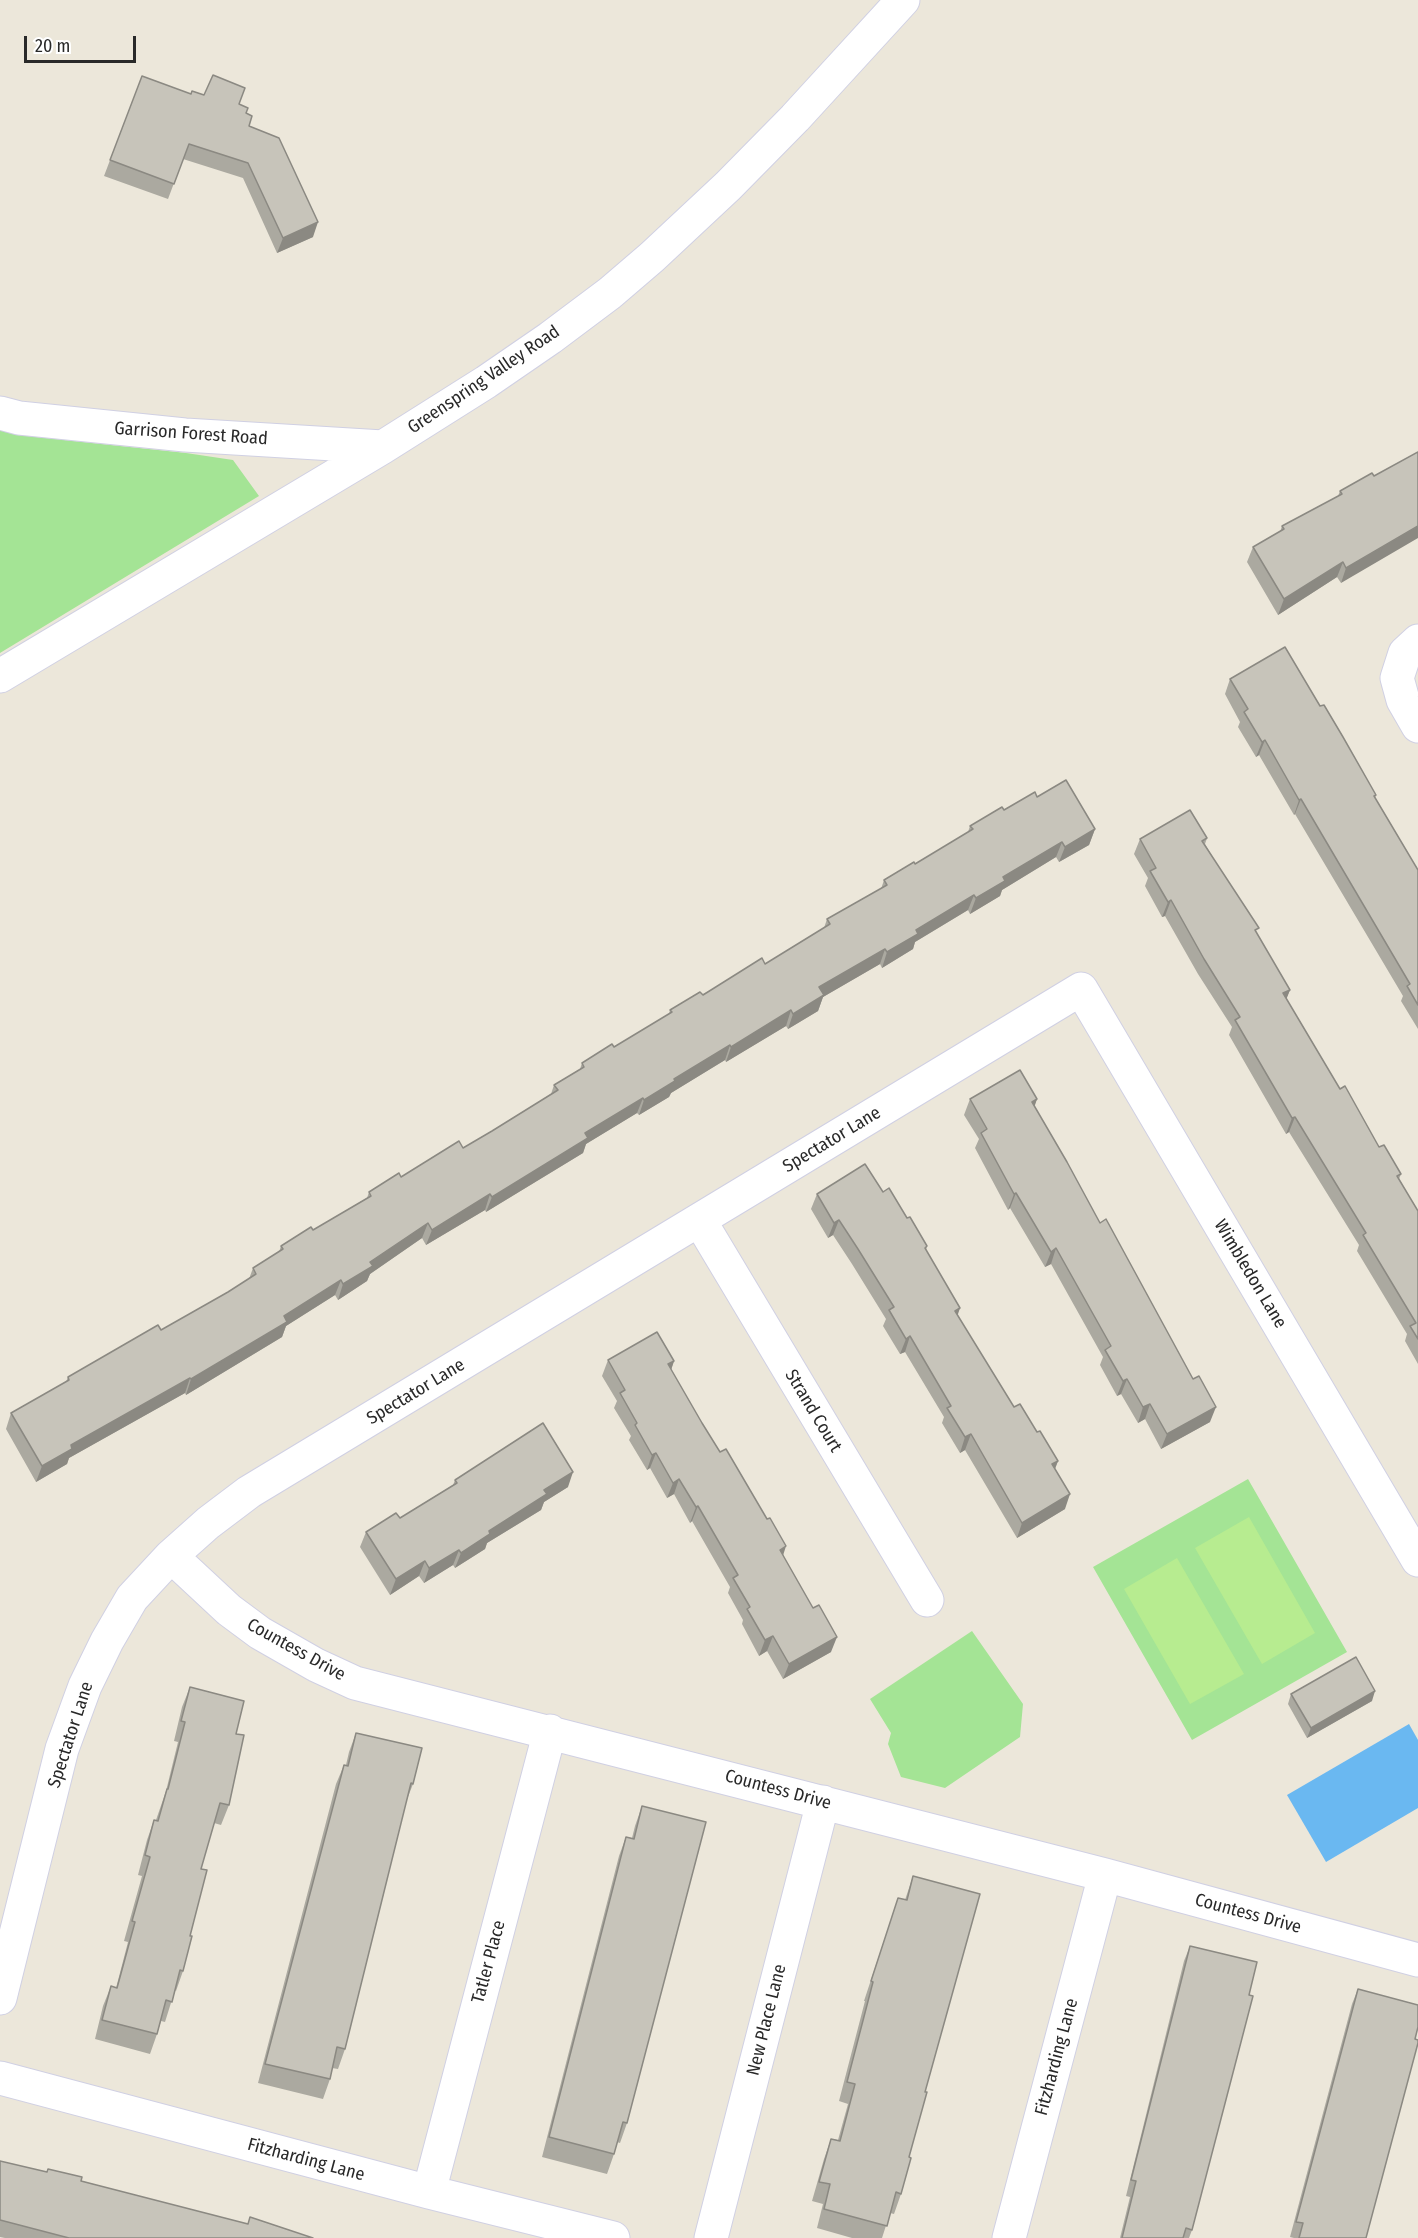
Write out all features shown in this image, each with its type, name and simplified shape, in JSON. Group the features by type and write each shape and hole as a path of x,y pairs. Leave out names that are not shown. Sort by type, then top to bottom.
{"street":[{"name":"Greenspring Valley Road","path":"0,676 383,447 486,382 550,338 644,264 728,186 795,118 903,0"},
{"name":"Garrison Forest Road","path":"0,413 19,418 185,435 383,447"},
{"path":"1418,641 1405,652 1397,678 1403,700 1418,726"},
{"name":"Spectator Lane","path":"0,1998 62,1749 85,1686 132,1598 171,1556 207,1523 249,1492 1081,989"},
{"name":"Wimbledon Lane","path":"1081,989 1418,1560"},
{"name":"Strand Court","path":"700,1221 927,1600"},
{"name":"Countess Drive","path":"171,1556 229,1610 260,1633 316,1665 355,1683 550,1731 1105,1875 1418,1960"},
{"name":"Tatler Place","path":"429,2192 550,1731"},
{"name":"New Place Lane","path":"711,2238 823,1802"},
{"name":"Fitzharding Lane","path":"1009,2238 1105,1875"},
{"name":"Fitzharding Lane","path":"0,2078 429,2192 613,2238"}],"green space":[{"path":"0,430 17,435 233,460 259,496 0,653"},
{"path":"1248,1479 1347,1652 1192,1740 1093,1567"},
{"path":"1249,1517 1315,1633 1262,1664 1195,1548"},
{"path":"1177,1558 1244,1674 1190,1704 1124,1589"},
{"path":"972,1631 1023,1704 1020,1737 945,1788 901,1777 888,1744 891,1733 870,1699"}],"water":[{"path":"1409,1724 1418,1740 1418,1808 1326,1862 1287,1795"}],"building":[{"path":"213,75 245,88 239,104 248,108 246,113 252,116 249,126 279,138 318,222 283,238 248,163 189,144 174,184 110,160 142,76 191,94 192,91 204,95"},
{"path":"1418,452 1418,526 1346,568 1343,562 1284,599 1253,547 1284,529 1282,526 1342,494 1340,491"},
{"path":"1285,647 1320,706 1324,705 1418,870 1418,1005 1407,986 1410,984 1301,799 1299,800 1265,740 1262,742 1244,712 1248,709 1230,679"},
{"path":"1066,780 1095,829 1065,847 1062,842 1003,877 1005,881 976,898 974,895 916,930 918,934 887,952 885,949 819,987 824,995 793,1014 791,1010 731,1047 730,1045 644,1100 643,1098 585,1133 588,1138 492,1197 490,1194 432,1230 428,1223 370,1262 373,1266 343,1284 341,1280 284,1316 287,1322 191,1379 71,1445 72,1449 42,1466 11,1413 158,1325 161,1330 228,1292 256,1274 253,1268 283,1249 281,1246 311,1227 313,1230 371,1196 369,1192 399,1173 401,1177 459,1141 463,1148 492,1131 558,1090 554,1085 584,1067 582,1063 612,1044 614,1047 672,1012 670,1010 700,992 703,995 762,958 765,964 830,924 827,919 887,885 884,880 973,829 970,826 1002,807 1004,810 1035,792 1037,797"},
{"path":"1190,810 1207,838 1202,841 1259,928 1255,930 1290,990 1283,993 1340,1089 1345,1086 1379,1147 1384,1145 1401,1174 1397,1176 1418,1211 1418,1339 1410,1326 1416,1323 1363,1235 1366,1233 1295,1117 1292,1118 1235,1020 1240,1017 1171,900 1168,902 1150,871 1156,868 1140,839"},
{"path":"1020,1070 1037,1099 1032,1102 1100,1223 1106,1219 1193,1379 1199,1376 1216,1407 1167,1434 1150,1404 1143,1407 1127,1379 1123,1381 1105,1350 1111,1346 1056,1248 1051,1252 1016,1193 1014,1194 981,1133 987,1129 970,1099"},
{"path":"865,1164 883,1192 889,1188 907,1218 910,1217 960,1308 955,1311 1014,1407 1020,1404 1058,1461 1052,1464 1070,1494 1022,1523 971,1434 965,1437 947,1408 951,1406 910,1336 906,1339 889,1310 894,1307 858,1249 839,1220 834,1223 817,1194"},
{"path":"657,1332 674,1361 668,1364 702,1423 720,1452 726,1449 767,1519 770,1518 786,1546 780,1550 813,1608 819,1605 837,1637 789,1664 773,1636 765,1640 747,1609 750,1607 733,1578 738,1575 698,1506 696,1507 679,1479 673,1483 656,1453 652,1455 620,1393 625,1390 608,1360"},
{"path":"543,1423 573,1472 544,1490 547,1494 489,1531 490,1534 461,1553 459,1550 429,1568 425,1561 396,1579 366,1532 396,1513 400,1518 457,1483 455,1480"},
{"path":"1356,1657 1375,1691 1311,1728 1291,1694"},
{"path":"190,1687 244,1701 236,1734 244,1735 229,1805 220,1803 201,1869 207,1870 183,1971 180,1970 172,2002 166,2000 157,2034 102,2020 111,1986 117,1988 135,1922 132,1921 150,1857 145,1855 154,1820 158,1821 168,1789 185,1722 181,1721"},
{"path":"356,1733 422,1748 413,1784 411,1783 345,2049 337,2047 330,2079 265,2064 344,1765 348,1766"},
{"path":"642,1806 706,1822 627,2123 623,2122 614,2154 549,2137 626,1837 634,1839"},
{"path":"913,1876 980,1894 925,2092 927,2092 901,2194 896,2192 887,2226 824,2209 830,2184 819,2182 831,2139 840,2141 855,2084 847,2082 873,1982 871,1981 898,1898 907,1900"},
{"path":"1190,1946 1257,1962 1249,1995 1253,1996 1192,2230 1186,2228 1183,2238 1122,2238 1136,2181 1131,2180"},
{"path":"1358,1989 1418,2005 1418,2027 1415,2039 1418,2043 1366,2238 1299,2238 1303,2223 1296,2222"},
{"path":"0,2161 82,2177 81,2181 248,2224 250,2217 313,2238 69,2238 0,2220"}]}
